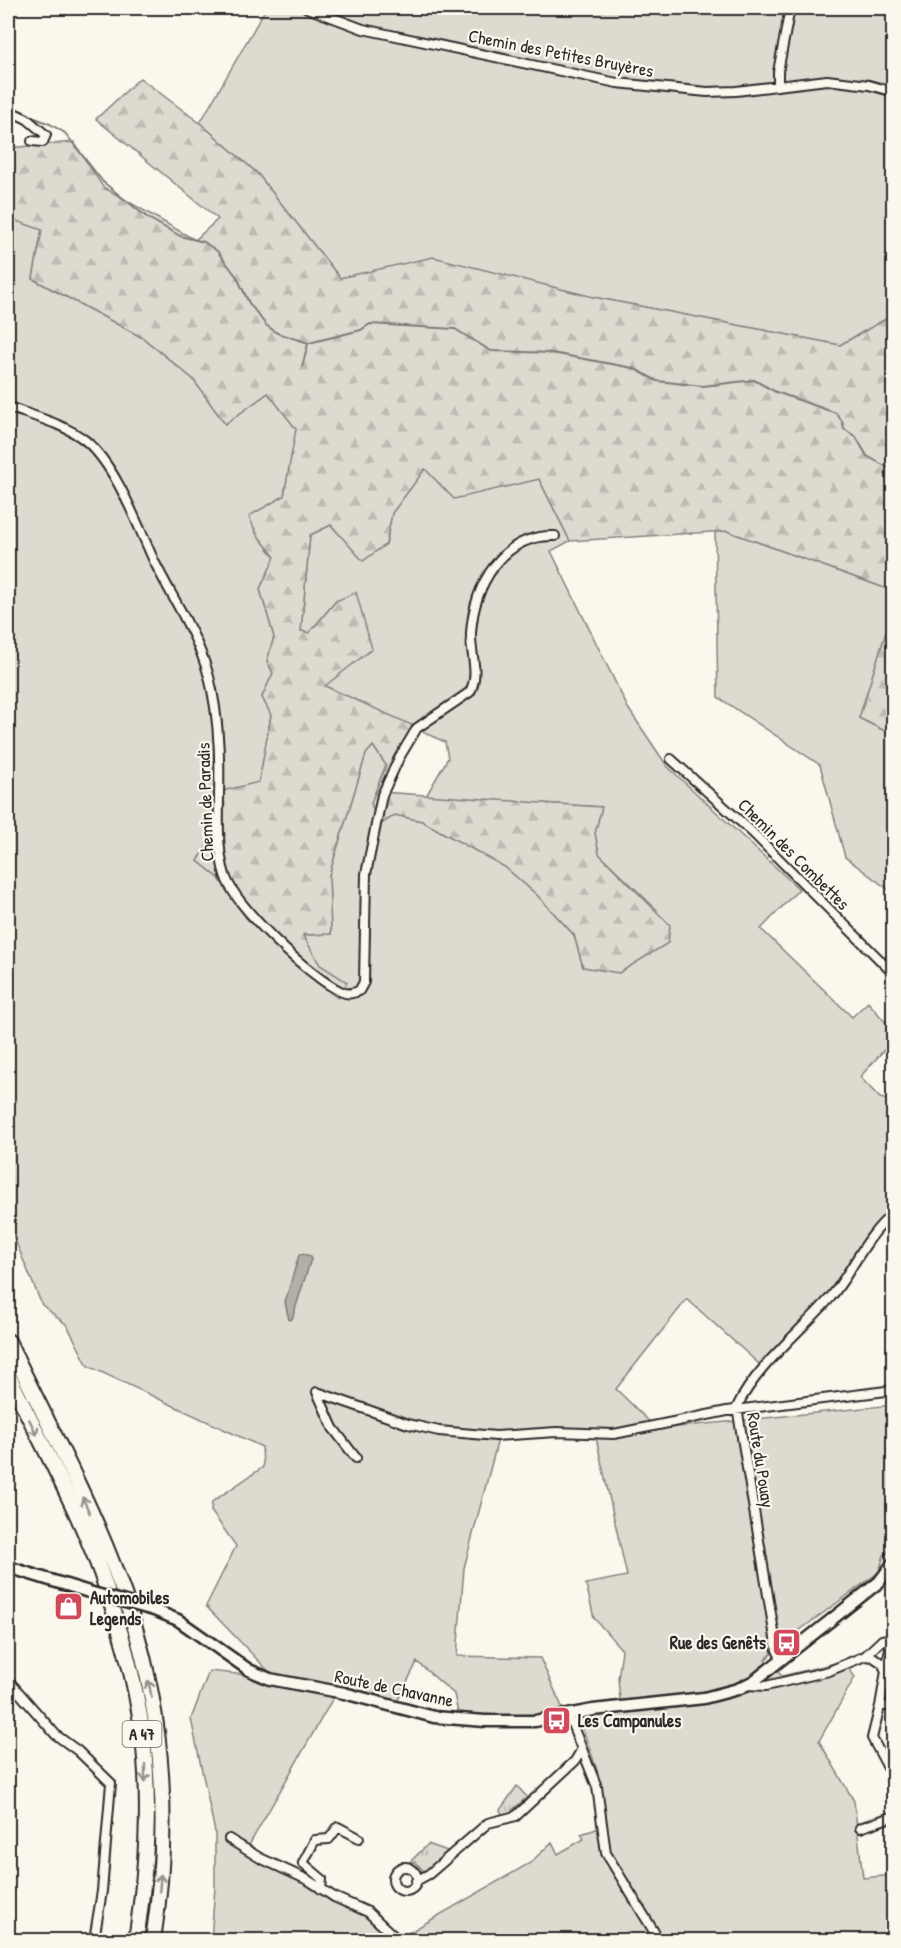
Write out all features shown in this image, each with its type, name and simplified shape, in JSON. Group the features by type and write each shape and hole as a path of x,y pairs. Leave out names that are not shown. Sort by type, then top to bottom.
{"highway":[{"name":"A 47","path":"8,1341 97,1528 123,1591 140,1643 153,1706 163,1789 163,1852 153,1941"},
{"name":"A 47","path":"8,1374 107,1588 134,1680 145,1758 145,1881 136,1941"}],"main road":[{"name":"Route de Chavanne","path":"8,1567 154,1610 178,1620 249,1670 270,1679 344,1693 434,1717 522,1722 568,1714 704,1698 747,1685 879,1582 894,1562"}],"street":[{"name":"Chemin des Petites Bruyères","path":"307,8 363,29 617,83 707,92 827,80 894,92"},
{"path":"778,86 778,72 790,8"},
{"path":"8,110 27,119 46,135 43,142 32,141"},
{"name":"Chemin de Paradis","path":"8,407 65,428 88,442 126,497 191,632 212,689 218,736 218,824 228,884 248,913 318,976 342,992 351,994 359,991 363,982 366,874 373,828 382,795 399,758 417,728 470,692 475,682 471,632 488,573 502,555 522,543 543,536 555,536"},
{"name":"Chemin des Combettes","path":"671,759 752,832 894,974"},
{"name":"Route du Pouay","path":"781,1658 777,1653 736,1411 738,1404 759,1376 830,1298 870,1238 894,1213"},
{"path":"356,1458 333,1428 317,1392 408,1424 439,1431 486,1436 556,1432 614,1434 824,1397 894,1390"},
{"path":"747,1685 766,1686 829,1671 865,1656 882,1640 888,1639 890,1648 872,1738 894,1779"},
{"path":"865,1656 882,1663 886,1671"},
{"path":"8,1680 56,1735 78,1751 111,1783 102,1891 93,1941"},
{"path":"880,1706 894,1706"},
{"path":"568,1714 597,1787 606,1853 659,1941"},
{"path":"416,1881 429,1874 488,1823 516,1816 575,1761 582,1749"},
{"path":"860,1828 894,1816"},
{"path":"321,1889 322,1879 303,1863 315,1840 329,1839 338,1827 359,1838"},
{"path":"228,1839 375,1917 398,1941"}],"green space":[{"path":"266,8 893,8 893,315 840,345 593,297 434,258 340,278 257,173 200,123"},
{"path":"140,78 200,123 257,173 340,278 433,257 593,297 840,345 893,315 893,591 727,531 570,541 539,479 454,499 425,469 392,513 386,544 363,561 331,525 310,535 301,631 309,633 336,601 356,592 372,649 325,686 414,726 381,792 602,807 595,833 599,854 670,925 668,943 619,973 583,967 574,935 537,895 505,867 422,821 395,815 379,825 371,803 386,765 373,746 366,754 329,875 331,934 303,935 320,965 347,982 338,998 316,982 246,917 219,878 198,861 214,834 214,793 259,782 271,715 262,697 273,673 267,661 274,637 260,589 275,557 256,533 249,516 284,496 296,429 268,393 225,424 193,379 143,338 33,279 42,230 8,218 8,148 74,142 103,187 195,240 218,219 96,119"},
{"path":"8,218 42,229 33,279 143,338 193,379 225,424 268,393 297,429 284,496 256,533 275,557 260,589 274,637 267,661 273,673 262,697 271,715 259,783 214,793 214,834 198,861 219,878 246,918 316,982 338,998 303,935 331,934 329,875 366,754 373,746 386,765 371,803 379,825 395,815 422,821 505,867 537,895 574,935 583,967 657,910 599,854 595,833 601,807 426,796 448,758 445,742 324,686 336,601 309,633 301,631 310,535 331,525 363,560 386,544 392,513 425,468 454,498 539,479 570,541 551,551 628,708 667,766 799,889 761,929 852,1017 868,1002 893,1031 893,1040 860,1077 880,1098 893,1101 893,1209 874,1227 829,1294 759,1364 687,1299 616,1389 657,1429 893,1405 893,1550 884,1555 879,1572 785,1641 765,1660 782,1676 843,1661 855,1677 819,1741 854,1801 863,1878 893,1875 893,1940 396,1940 530,1863 552,1842 558,1854 584,1839 581,1834 606,1826 598,1773 575,1707 620,1700 618,1679 622,1650 594,1618 586,1584 627,1576 594,1429 500,1432 464,1568 457,1656 540,1658 563,1709 520,1719 458,1714 454,1694 417,1662 396,1704 340,1686 248,1847 369,1916 392,1940 211,1940 215,1887 215,1832 191,1719 209,1671 275,1678 206,1606 236,1546 211,1511 212,1502 263,1467 262,1447 88,1366 67,1325 42,1305 10,1228 12,1214 8,1213"},
{"path":"727,531 893,591 893,610 859,718 893,735 893,893 845,857 820,765 718,697 715,532"},
{"path":"893,610 893,735 859,718"},
{"path":"517,1786 527,1797 509,1813 502,1814 500,1810"},
{"path":"428,1844 450,1852 421,1874 422,1869 415,1862 409,1863"}],"shaded area":[{"path":"299,1255 311,1256 311,1259 292,1319 289,1320 285,1302"}],"waterway":[{"path":"30,116 65,133 103,182 148,218 180,236 204,242 217,251 237,277 249,303 266,325 277,333 309,343 361,330 370,324 455,329 491,351 552,353 633,368 657,381 703,386 754,380 776,392 836,413 844,429 856,437 867,456 894,471"},
{"path":"302,367 308,344"}],"place":[{"name":"Automobiles Legends","path":"69,1607"},
{"name":"Rue des Genêts","path":"787,1642"},
{"name":"Les Campanules","path":"557,1720"}]}
